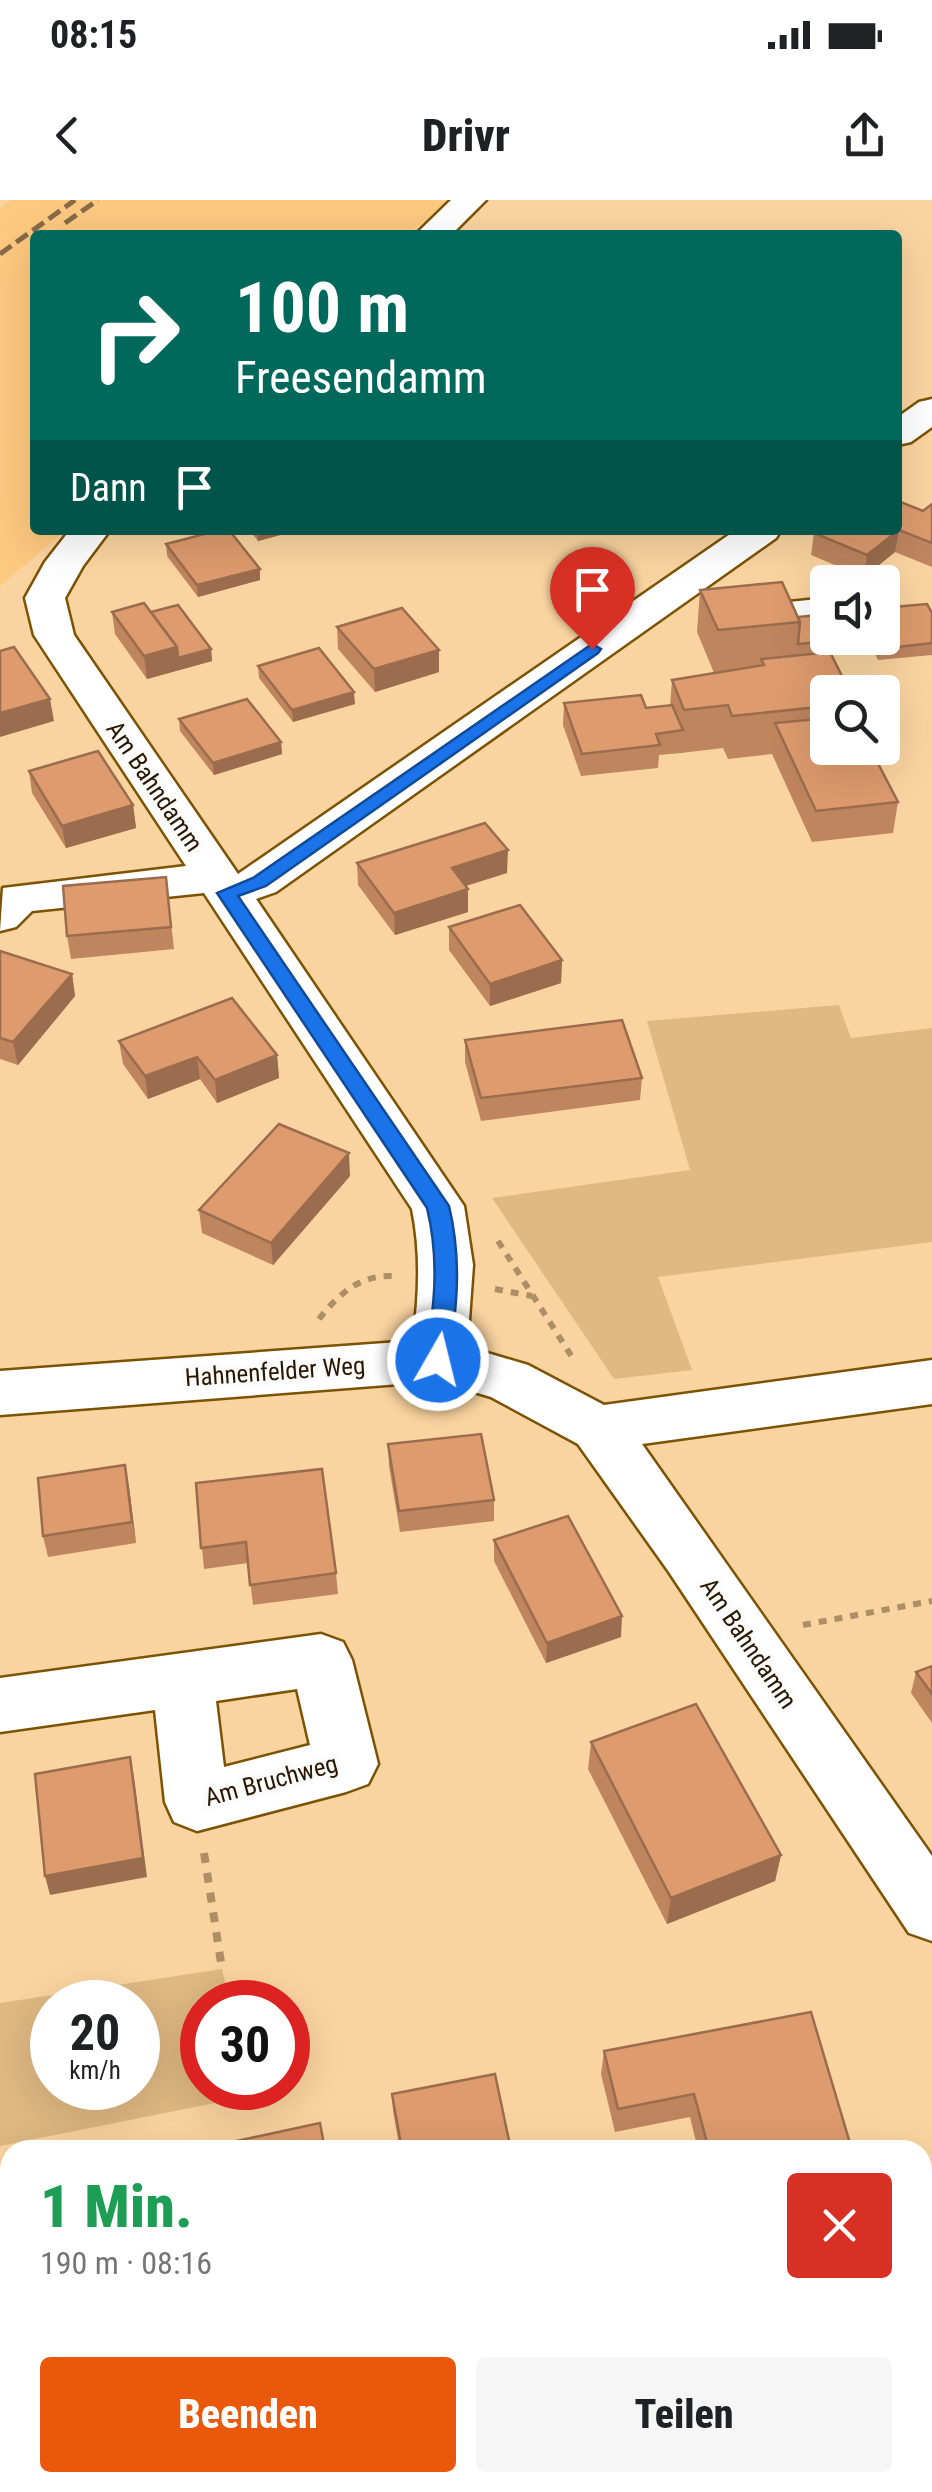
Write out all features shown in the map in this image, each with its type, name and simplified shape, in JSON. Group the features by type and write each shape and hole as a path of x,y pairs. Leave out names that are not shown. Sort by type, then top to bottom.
{"street":[{"path":"437,230 470,200"},
{"path":"902,431 932,410"},
{"name":"Am Bahndamm","path":"86,535 44,598 54,634 438,1206 447,1243 449,1282 438,1360"},
{"path":"0,916 18,898 260,882 755,535"},
{"path":"623,628 645,630 810,612"},
{"name":"Hahnenfelder Weg","path":"0,1393 438,1360 508,1380 544,1397"},
{"path":"598,1428 932,1382"},
{"name":"Am Bahndamm","path":"544,1397 598,1428 932,1911"},
{"name":"Am Bruchweg","path":"0,1705 182,1678 321,1660 346,1764 196,1802 182,1678"}],"path":[{"path":"743,1636 932,1601"},
{"path":"196,1802 222,1969"}],"shaded area":[{"path":"11,200 448,200 414,230 30,230 30,535 60,535 0,586 0,208"},
{"path":"839,1005 851,1038 932,1028 932,1242 658,1277 692,1370 614,1379 492,1198 690,1170 647,1021"},
{"path":"222,1969 225,1980 180,1980 180,2110 30,2140 0,2140 0,2003 30,1998 30,2110 160,2110 160,1980 150,1980"}],"building":[{"path":"902,503 923,511 932,504 932,543 902,531"},
{"path":"201,535 233,535 260,569 197,585 166,544"},
{"path":"819,535 893,535 867,555"},
{"path":"782,582 800,622 718,630 700,590"},
{"path":"144,603 177,647 144,656 112,612"},
{"path":"927,604 932,613 932,643 900,647 900,606"},
{"path":"178,605 211,649 178,658 177,647 151,612"},
{"path":"402,608 439,650 374,669 337,627"},
{"path":"810,616 810,643 798,644 798,617"},
{"path":"14,647 50,699 0,713 0,651"},
{"path":"319,648 354,692 292,710 258,666"},
{"path":"832,655 842,675 810,675 810,708 732,716 728,705 684,710 672,680 764,665 761,659"},
{"path":"641,695 646,708 672,705 683,730 656,734 660,745 582,754 564,703"},
{"path":"247,699 281,742 213,763 179,719"},
{"path":"810,720 810,765 879,765 898,802 816,811 775,723"},
{"path":"98,751 133,805 62,826 29,771"},
{"path":"485,823 508,850 452,868 468,889 394,913 357,863"},
{"path":"166,877 171,927 67,936 63,886"},
{"path":"520,905 562,960 490,984 449,927"},
{"path":"0,951 72,974 13,1042 0,1038"},
{"path":"232,998 277,1055 215,1080 197,1057 145,1076 119,1041"},
{"path":"622,1020 642,1078 481,1098 465,1040"},
{"path":"279,1124 349,1153 271,1243 199,1210"},
{"path":"481,1434 494,1500 399,1511 388,1444"},
{"path":"125,1465 132,1522 43,1536 38,1478"},
{"path":"322,1469 336,1573 250,1585 246,1542 201,1548 196,1483"},
{"path":"568,1516 622,1616 547,1643 494,1540"},
{"path":"932,1666 932,1694 916,1672"},
{"path":"696,1704 781,1855 671,1898 591,1742"},
{"path":"130,1757 143,1858 45,1876 35,1774"},
{"path":"811,2012 849,2140 706,2140 694,2094 618,2109 604,2051"},
{"path":"495,2074 509,2140 400,2140 392,2094"},
{"path":"320,2123 323,2140 241,2140"}],"railway":[{"path":"33,230 75,200"},
{"path":"65,223 98,200"},
{"path":"0,254 30,232"}],"route":[{"path":"438,1360 449,1282 447,1243 438,1206 226,893 260,882 592,649"}]}
